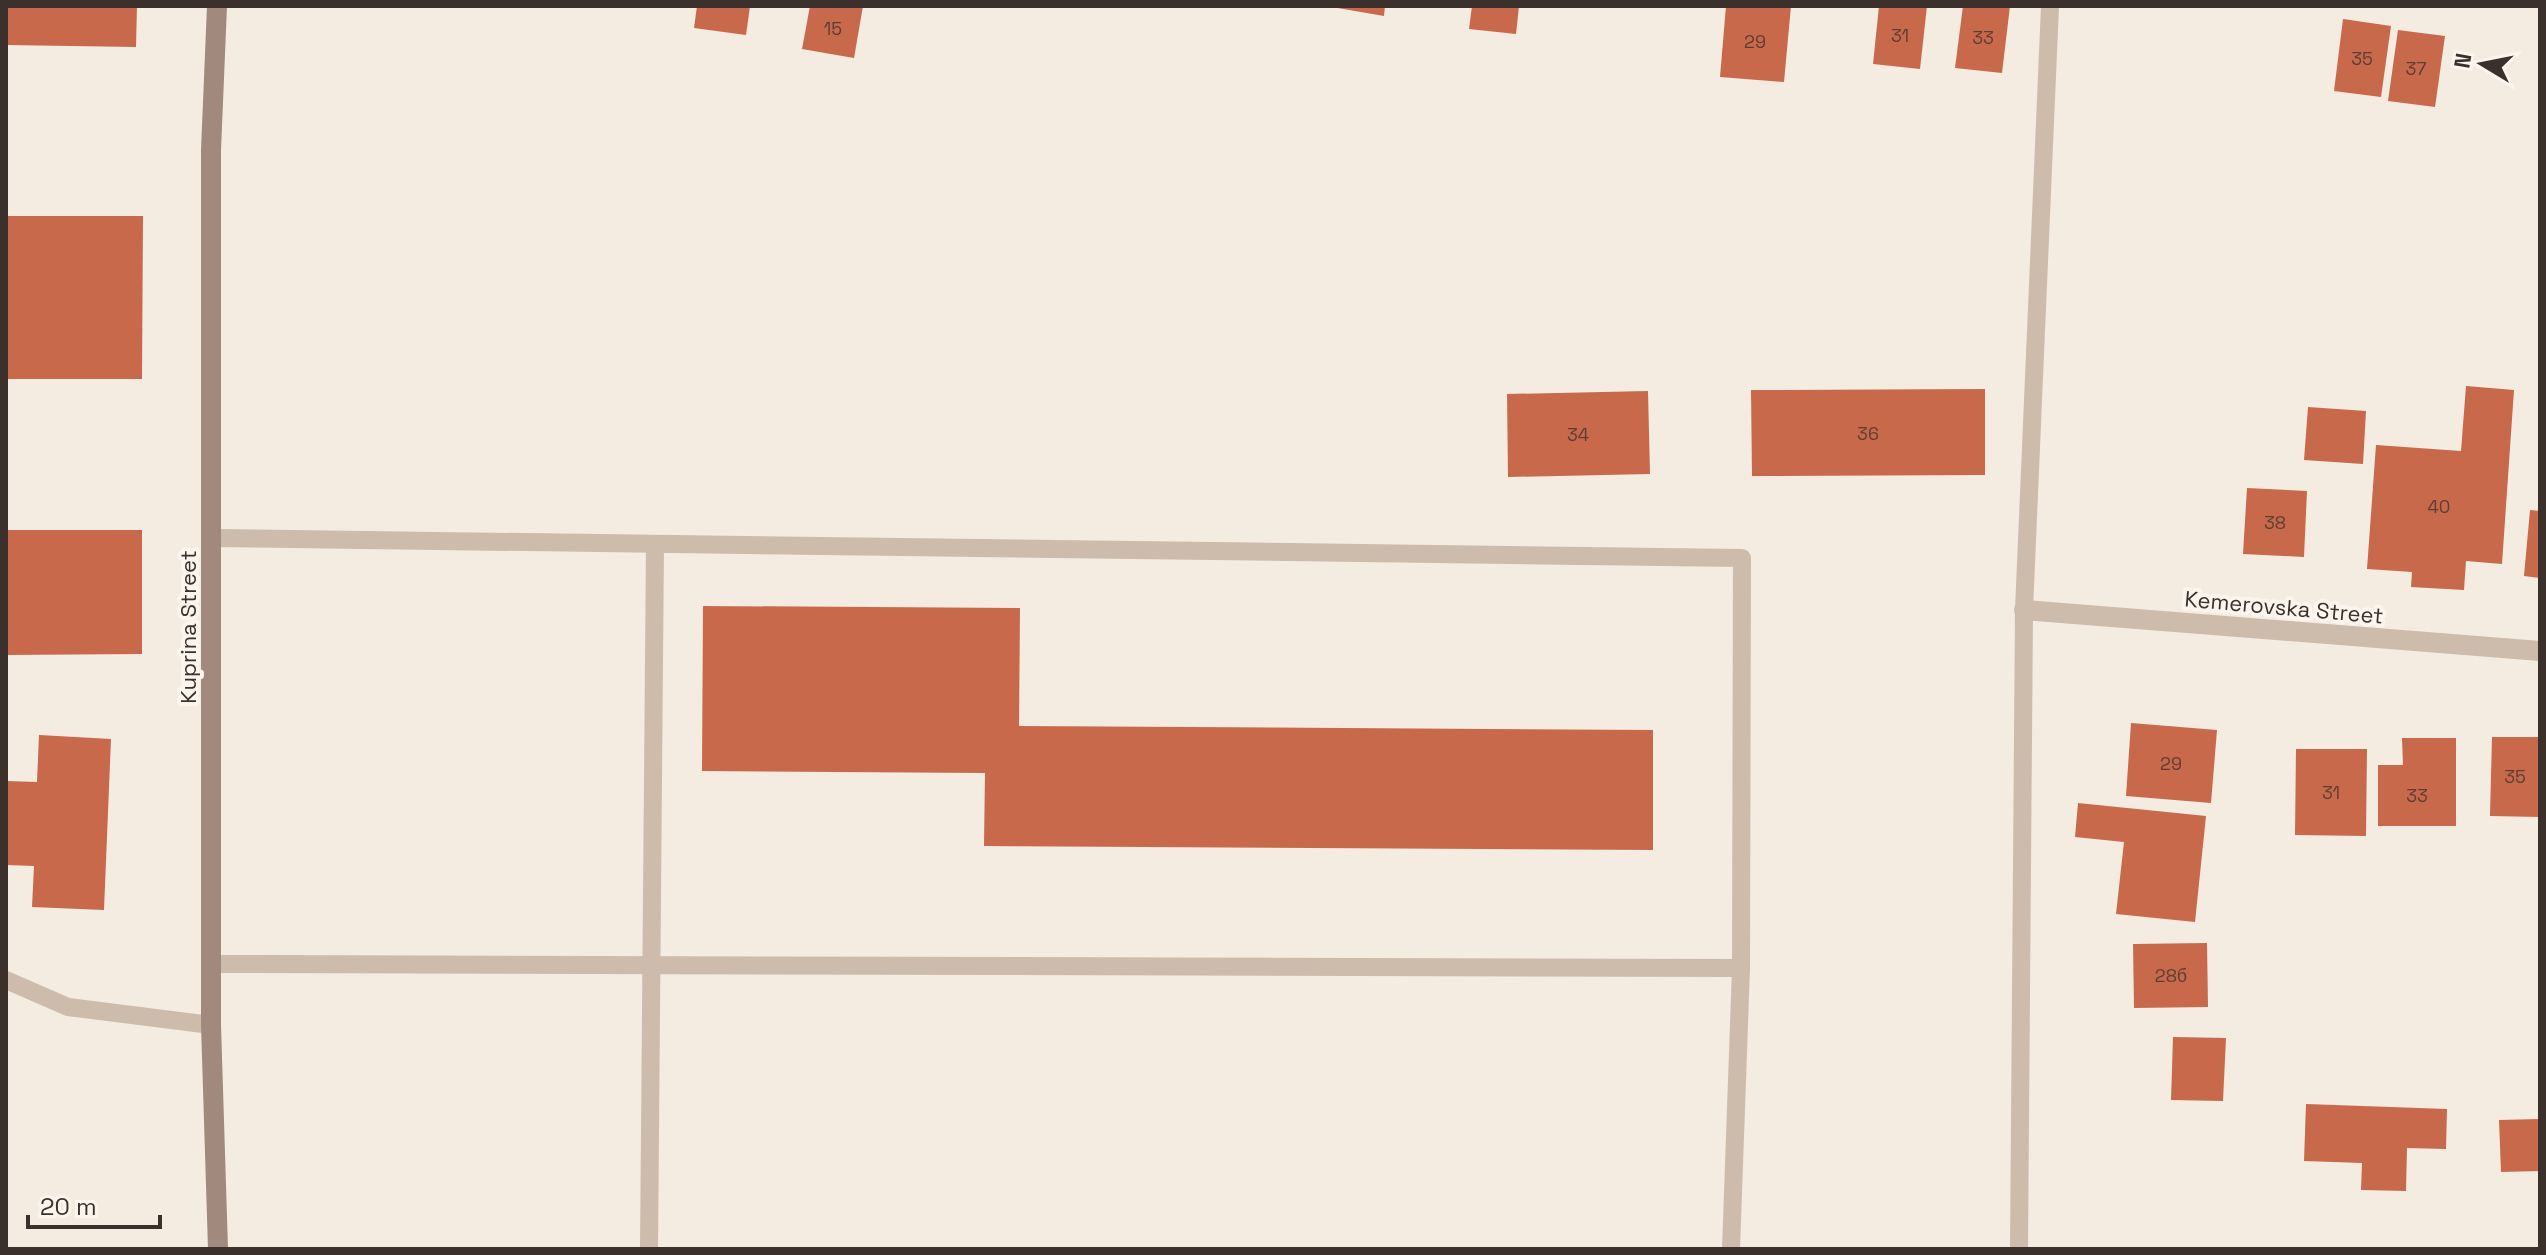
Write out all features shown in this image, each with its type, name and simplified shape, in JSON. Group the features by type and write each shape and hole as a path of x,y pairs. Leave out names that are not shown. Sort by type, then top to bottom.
{"main road":[{"name":"Kuprina Street","path":"217,6 211,150 211,1025 218,1249"}],"street":[{"name":"Kemerovska Street","path":"2024,610 2540,651"}],"lane":[{"path":"2019,1249 2024,610 2050,6"},
{"path":"213,538 1742,558 1741,968 1731,1249"},
{"path":"649,1249 655,544"},
{"path":"211,964 1741,968"},
{"path":"6,980 68,1007 211,1025"}],"building":[{"path":"6,6 137,6 136,47 6,45"},
{"path":"697,6 750,6 746,35 694,28"},
{"path":"810,6 863,6 854,58 802,49"},
{"path":"1326,6 1385,6 1384,16"},
{"path":"1472,6 1519,6 1516,34 1469,29"},
{"path":"1726,6 1791,6 1784,82 1720,77"},
{"path":"1879,6 1927,6 1920,69 1873,64"},
{"path":"1963,6 2010,6 2002,73 1955,68"},
{"path":"2343,19 2391,26 2381,97 2334,91"},
{"path":"2398,30 2445,36 2435,107 2388,101"},
{"path":"6,216 143,216 142,379 6,379"},
{"path":"2466,386 2514,390 2502,564 2466,561 2464,590 2411,587 2412,572 2367,569 2376,445 2461,451"},
{"path":"1985,389 1985,475 1752,476 1751,390"},
{"path":"1648,391 1650,474 1508,477 1507,394"},
{"path":"2308,407 2366,411 2363,464 2304,460"},
{"path":"2247,488 2307,491 2304,557 2243,554"},
{"path":"2530,510 2540,511 2540,578 2524,576"},
{"path":"6,530 142,530 142,654 6,655"},
{"path":"703,606 1020,608 1019,726 1653,730 1653,850 984,846 985,773 702,771"},
{"path":"2131,723 2217,730 2211,803 2126,796"},
{"path":"39,735 111,739 104,910 32,907 34,866 6,865 6,781 37,782"},
{"path":"2492,737 2540,737 2540,817 2490,816"},
{"path":"2402,738 2456,738 2456,826 2378,826 2378,765 2403,765"},
{"path":"2296,749 2367,749 2366,836 2295,835"},
{"path":"2078,803 2206,816 2195,922 2116,914 2124,842 2075,837"},
{"path":"2207,943 2208,1007 2134,1008 2133,944"},
{"path":"2173,1037 2226,1038 2223,1101 2171,1100"},
{"path":"2306,1104 2447,1109 2446,1149 2407,1148 2406,1191 2361,1190 2362,1163 2304,1161"},
{"path":"2540,1119 2540,1171 2501,1172 2499,1120"}]}
